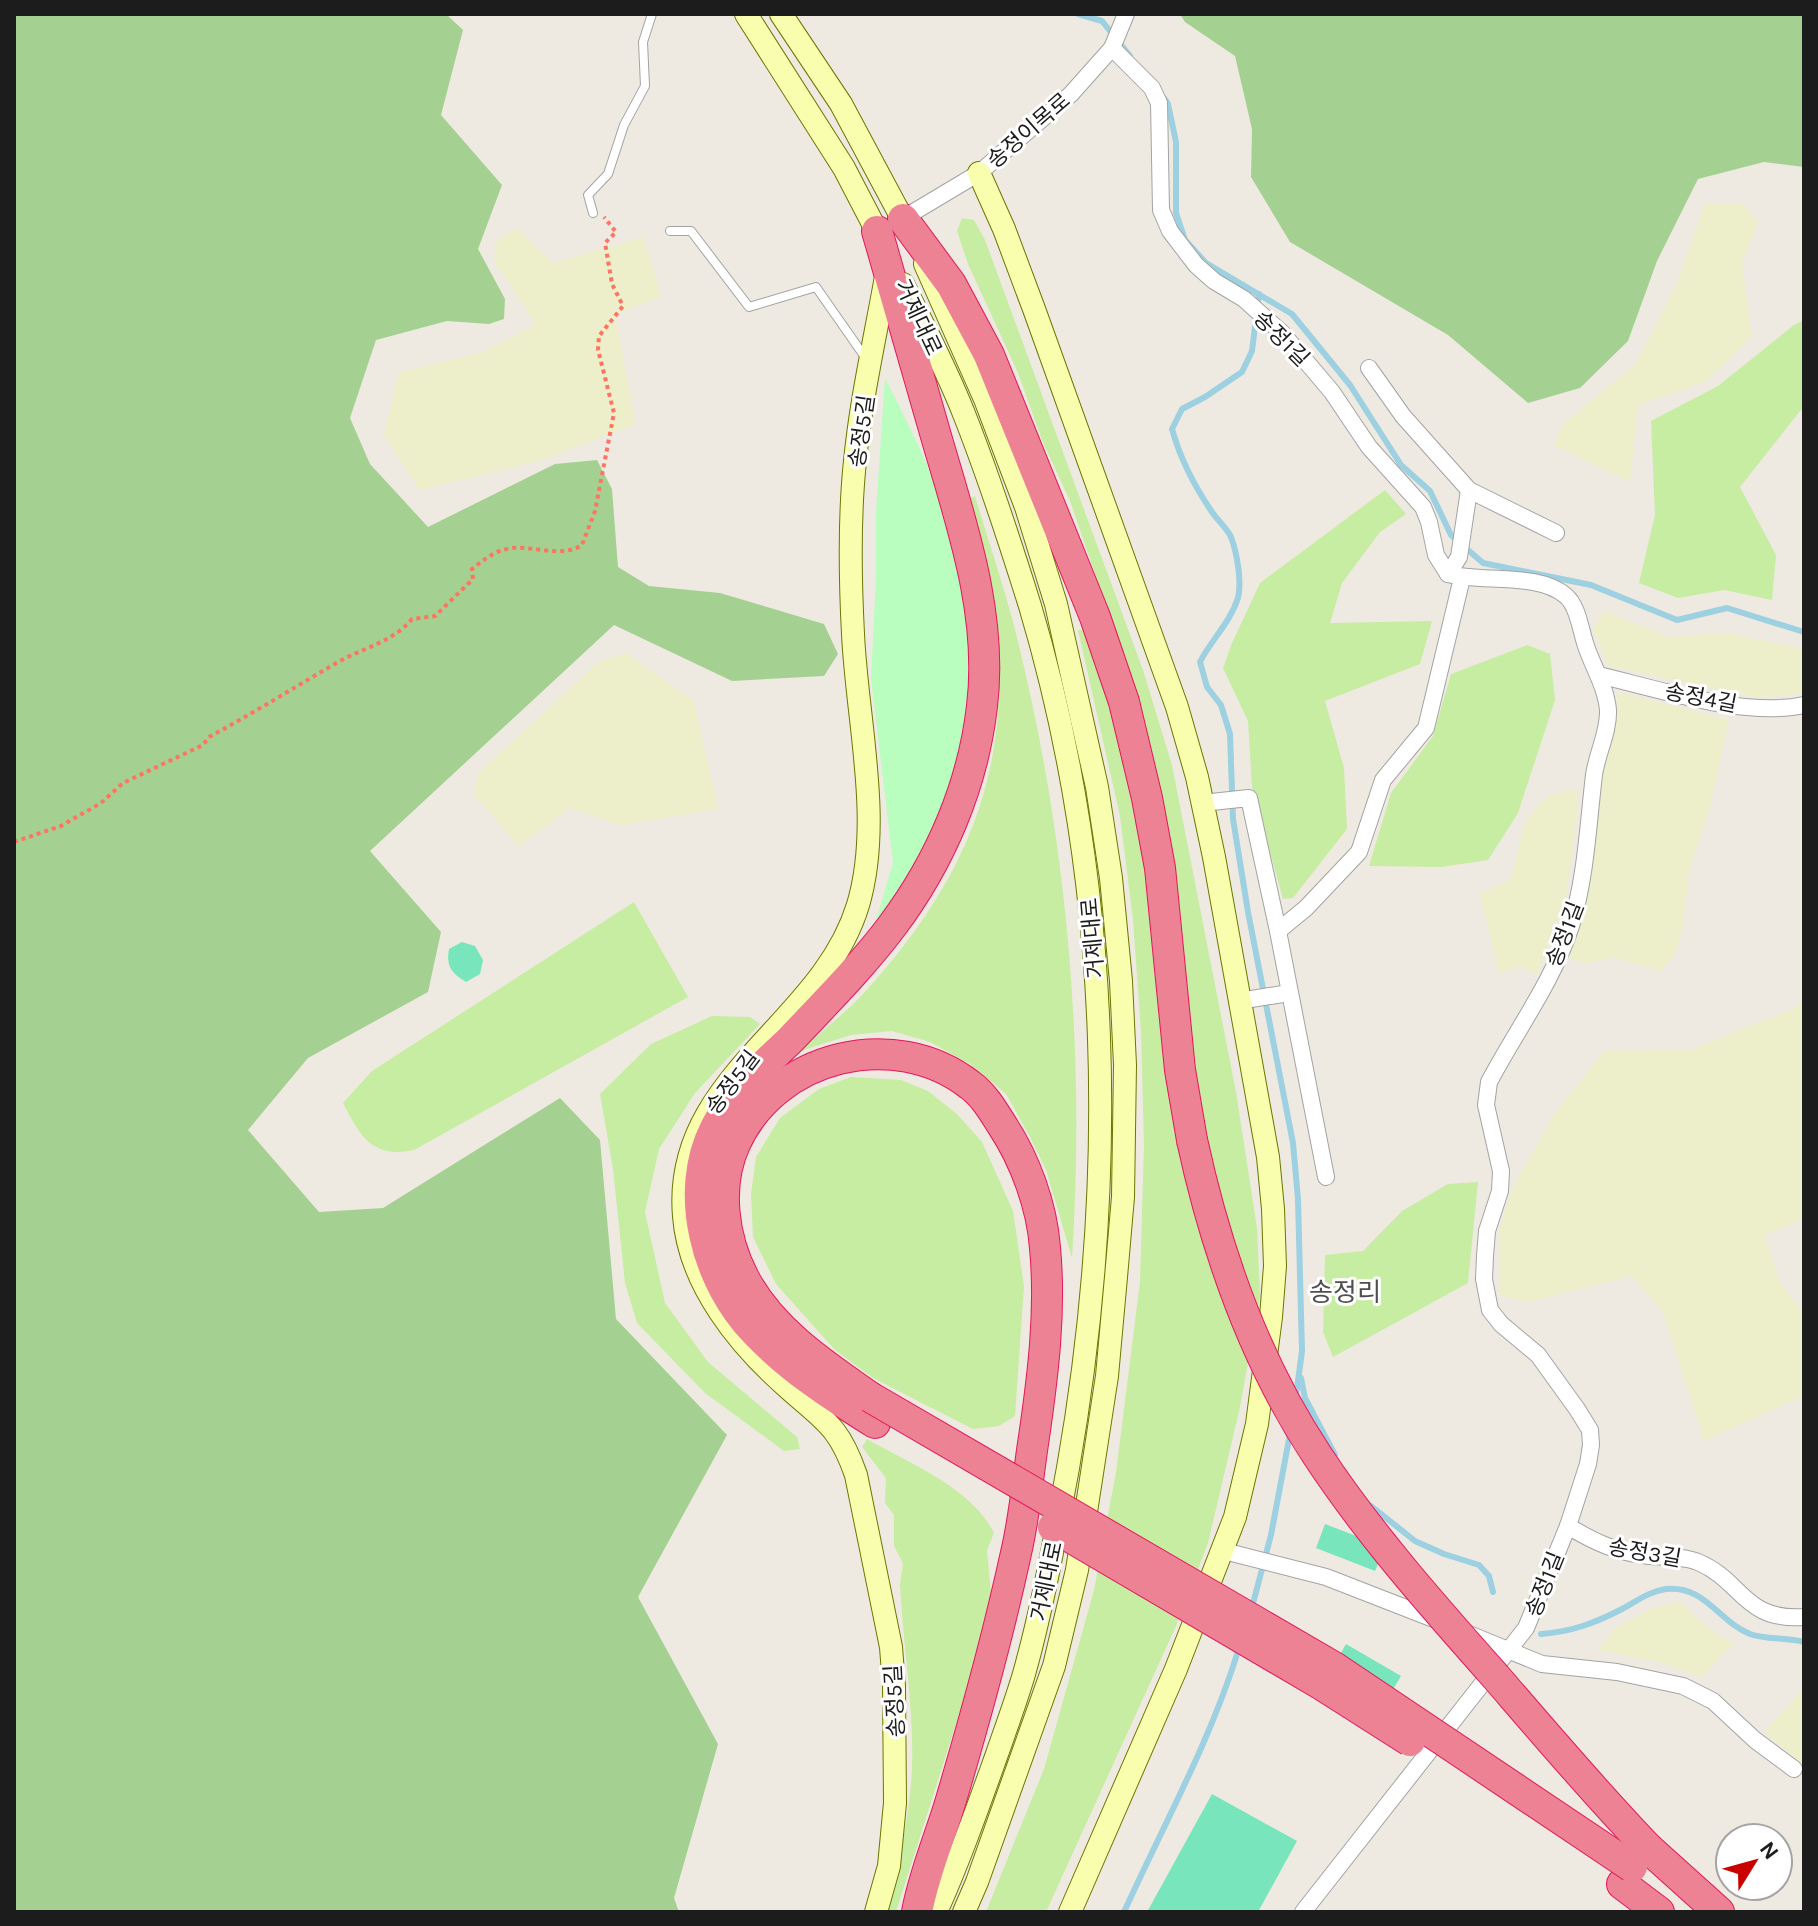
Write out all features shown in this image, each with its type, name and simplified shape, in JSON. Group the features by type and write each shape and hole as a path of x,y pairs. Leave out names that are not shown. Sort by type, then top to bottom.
{"highway":[{"path":"890,225 888,268 972,565 984,658 982,706 952,825 923,881 891,928 821,1008 744,1086 715,1129 702,1170 700,1208 714,1268 729,1297 752,1329 779,1356 827,1393 873,1410 1334,1667 1700,1912"},
{"path":"890,225 951,284 989,355 1095,617 1124,702 1160,868 1180,1070 1192,1140 1205,1199 1240,1306 1273,1376 1316,1454 1376,1536 1436,1609 1613,1812 1635,1866 1659,1912"},
{"path":"917,1912 951,1800 1017,1550 1037,1414 1048,1314 1045,1245 1035,1196 1018,1153 986,1100 971,1085 941,1067 910,1057 879,1052 821,1062 771,1096 751,1118 735,1145 726,1179 724,1209 727,1233 745,1281 778,1324 873,1410 1322,1685 1496,1796 1719,1912"}],"street":[{"name":"거제대로","path":"746,14 844,168 890,225 921,254 985,399 1026,507 1056,604 1097,787 1109,863 1121,981 1125,1065 1123,1197 1107,1376 1077,1570 1054,1666 964,1912"},
{"name":"거제대로","path":"781,14 841,104 1000,512 1031,610 1070,777 1087,879 1100,1067 1100,1198 1084,1375 1049,1574 1023,1678 936,1912"},
{"name":"송정이목로","path":"890,225 979,173 1071,94 1112,48 1126,14"},
{"name":"송정1길","path":"1112,48 1152,88 1159,103 1161,210 1170,231 1196,265 1214,281 1244,299 1305,360 1351,418 1369,447 1423,507 1436,555 1455,576 1537,583 1555,588 1570,598 1590,658 1599,675 1608,710 1604,740 1596,763 1578,903 1557,958 1489,1082 1486,1105 1501,1171 1500,1191 1487,1231 1485,1256 1484,1279 1490,1310 1501,1324 1538,1355 1567,1392 1590,1430 1588,1464 1568,1526 1526,1628 1303,1912"},
{"path":"979,173 1004,229 1177,707 1202,803 1268,1157 1275,1266 1257,1424 1234,1553 1176,1669 1070,1912"},
{"name":"송정5길","path":"876,1912 889,1866 895,1803 894,1686 891,1647 856,1475 837,1431 787,1388 734,1333 711,1297 693,1259 684,1217 685,1178 695,1136 714,1099 831,962 850,931 865,875 867,790 853,634 852,512 855,460 888,268"},
{"path":"1369,368 1403,416 1469,490 1556,533"},
{"path":"1278,931 1306,908 1359,852 1383,780 1426,728 1469,490"},
{"name":"송정4길","path":"1599,675 1732,704 1761,708 1804,705"},
{"path":"1202,803 1249,798 1326,1177"},
{"path":"1239,1001 1289,993"},
{"name":"송정3길","path":"1568,1526 1597,1543 1622,1552 1697,1562 1758,1609 1772,1616 1804,1617"},
{"path":"1234,1553 1326,1577 1542,1664 1617,1672 1683,1686 1713,1701 1755,1740 1794,1769"}],"lane":[{"path":"593,213 588,195 608,174 624,125 645,86 643,42 652,14"},
{"path":"670,231 691,231 749,307 816,287 870,366"}],"path":[{"path":"14,842 61,826 101,803 123,783 203,745 209,737 286,691 393,636 412,619 435,616 473,579 472,569 494,553 511,548 569,551 582,545 595,511 614,413 598,350 599,336 623,306 612,284 605,243 616,232 603,216 593,213"}],"green space":[{"path":"14,14 446,14 463,30 441,115 502,185 478,249 505,299 504,319 489,324 447,321 376,340 350,418 370,464 428,527 555,464 597,460 612,489 618,567 649,586 720,593 824,624 838,654 824,676 732,681 614,625 370,851 441,932 428,992 308,1058 248,1130 319,1212 383,1208 560,1098 600,1140 616,1319 727,1435 638,1597 718,1744 674,1898 679,1912 14,1912"},
{"path":"1180,14 1804,14 1804,167 1764,162 1698,179 1657,261 1628,341 1580,388 1528,403 1448,335 1290,242 1251,177 1252,129 1235,56 1185,22"},
{"path":"1705,203 1741,203 1758,221 1742,265 1752,337 1705,382 1638,405 1630,482 1554,445 1563,424 1636,364 1678,281"},
{"path":"962,218 974,220 985,240 1143,670 1172,765 1236,1092 1257,1228 1260,1296 1240,1407 1208,1543 1176,1626 1046,1912 986,1912 1044,1769 1094,1590 1116,1472 1140,1282 1144,1146 1141,1031 1133,920 1120,816 1078,630 1114,629 1070,501 1042,440 1018,373 968,264 957,231"},
{"path":"517,228 553,263 643,237 661,296 615,315 636,424 539,461 420,490 384,436 398,373 483,352 536,324 494,261 497,240"},
{"path":"1804,320 1804,406 1740,487 1776,555 1772,600 1724,590 1678,598 1639,583 1655,515 1651,421 1718,386"},
{"path":"885,378 947,516 960,564 969,642 964,721 946,798 911,879 873,931 893,863 871,678 876,512"},
{"path":"1385,490 1406,514 1380,532 1342,583 1330,623 1432,621 1420,664 1325,701 1344,768 1347,829 1293,898 1283,899 1252,786 1248,721 1223,668 1260,583"},
{"path":"975,496 1008,603 1031,696 1058,855 1068,936 1076,1097 1072,1258 1046,1170 1030,1137 1006,1094 970,1064 930,1042 892,1031 851,1035 800,1051 863,994 924,918 949,878 969,836 984,793 994,747 998,699 997,649 967,500"},
{"path":"1604,611 1669,637 1726,633 1804,649 1804,693 1759,698 1609,666 1593,629"},
{"path":"1527,645 1550,654 1555,700 1518,813 1488,860 1441,867 1369,866 1391,793 1433,736 1451,674"},
{"path":"626,653 694,701 718,809 619,825 570,808 519,846 474,795 478,773 601,660"},
{"path":"1618,692 1729,720 1710,807 1689,870 1683,926 1675,954 1661,971 1613,957 1588,963 1566,957 1588,899 1601,766 1613,736"},
{"path":"1578,789 1566,897 1537,975 1519,966 1499,974 1480,894 1511,879 1525,821 1548,796"},
{"path":"634,902 688,997 414,1150 388,1151 378,1148 362,1135 343,1103 372,1071"},
{"path":"462,942 475,946 483,960 480,974 466,982 453,972 448,960 449,949"},
{"path":"1804,996 1804,1218 1764,1236 1780,1282 1804,1314 1804,1395 1704,1441 1663,1312 1632,1276 1527,1302 1499,1295 1499,1229 1514,1185 1553,1116 1604,1051 1690,1050 1795,1008"},
{"path":"712,1016 750,1017 760,1024 695,1093 659,1149 645,1212 665,1303 708,1362 797,1437 800,1449 784,1451 705,1393 637,1323 625,1283 613,1169 600,1094 651,1044"},
{"path":"851,1077 901,1080 928,1091 957,1114 982,1142 1013,1211 1024,1286 1015,1416 999,1426 973,1429 873,1378 835,1350 776,1284 753,1237 751,1194 756,1157 780,1118 819,1089"},
{"path":"1478,1182 1468,1283 1333,1357 1323,1332 1325,1255 1363,1251 1402,1211 1448,1184"},
{"path":"867,1439 955,1490 984,1517 994,1533 987,1550 991,1593 969,1683 896,1912 885,1912 903,1841 912,1768 900,1584 903,1563 894,1546 894,1515 885,1503 886,1478 862,1447"},
{"path":"1325,1524 1385,1547 1375,1571 1316,1548"},
{"path":"1681,1601 1697,1619 1734,1643 1701,1677 1660,1662 1598,1650 1615,1629 1650,1609"},
{"path":"1346,1644 1401,1676 1388,1698 1333,1667"},
{"path":"1804,1688 1804,1765 1764,1732"},
{"path":"1212,1794 1297,1841 1258,1912 1147,1912"}],"waterway":[{"path":"1078,14 1102,21 1130,56"},
{"path":"1164,98 1176,142 1176,213 1185,240 1206,263 1292,314 1350,385 1401,465 1430,491 1451,535 1483,563 1591,585 1677,620 1727,608 1804,632"},
{"path":"1259,294 1252,351 1242,372 1182,409 1172,429 1194,482 1231,537 1238,568 1239,591 1235,607 1200,662 1207,687 1221,705 1230,734 1233,819 1293,1143 1298,1199 1302,1351 1296,1396"},
{"path":"1301,1378 1305,1398 1335,1455"},
{"path":"1251,1611 1271,1535 1290,1434"},
{"path":"1371,1506 1415,1541 1479,1565 1489,1576 1493,1592"},
{"path":"1541,1634 1592,1623 1654,1592 1679,1589 1701,1598 1750,1634 1804,1642"},
{"path":"1124,1912 1201,1749 1239,1648"}],"district":[{"name":"송정리","path":"1345,1292"}]}
